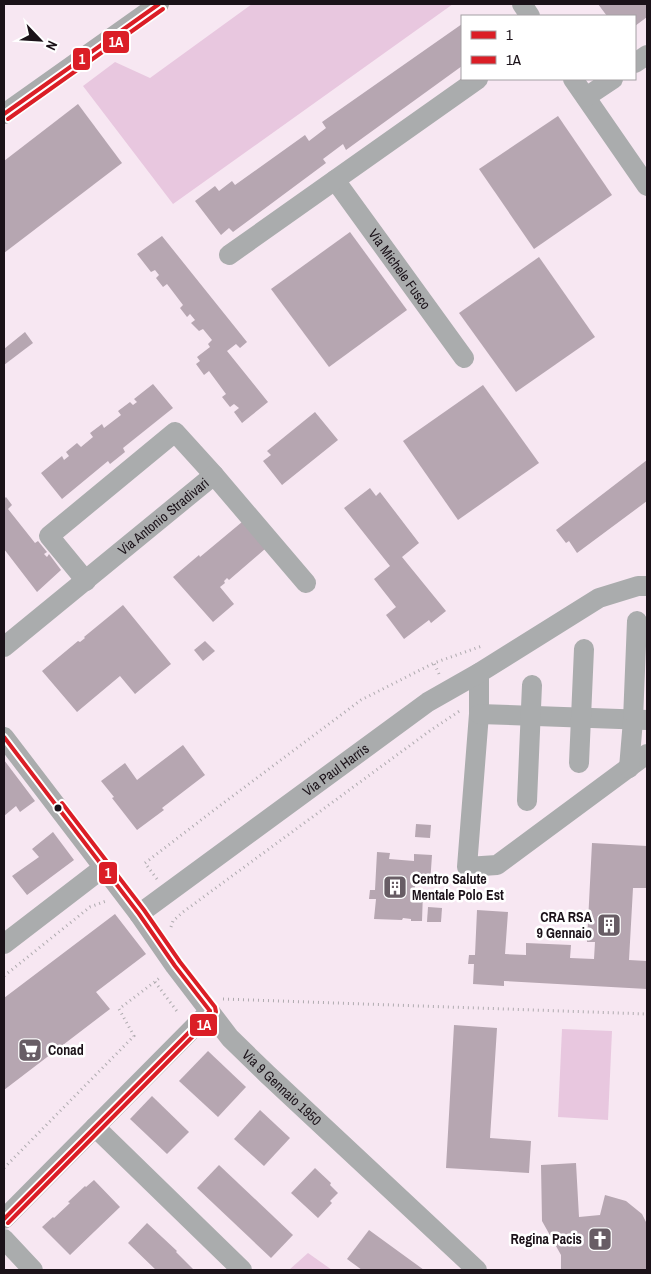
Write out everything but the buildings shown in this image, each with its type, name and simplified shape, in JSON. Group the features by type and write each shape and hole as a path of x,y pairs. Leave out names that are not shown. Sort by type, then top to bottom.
{"street":[{"path":"4,114 159,4"},
{"path":"522,4 529,15"},
{"path":"636,63 647,55"},
{"path":"229,255 477,80"},
{"path":"574,80 647,186"},
{"path":"586,98 612,80"},
{"name":"Via Michele Fusco","path":"335,180 464,358"},
{"path":"86,580 49,536 168,438 176,432 214,475"},
{"name":"Via Antonio Stradivari","path":"4,647 214,475 306,583"},
{"name":"Via Paul Harris","path":"139,914 428,702 479,673 599,598 638,586 647,586"},
{"path":"629,768 640,720 637,621"},
{"path":"579,763 584,649"},
{"path":"479,673 479,706 467,867 498,865 647,754"},
{"path":"527,801 532,686"},
{"path":"479,706 531,716 640,720"},
{"path":"4,737 139,914 175,966 210,1011 4,1219"},
{"path":"4,944 103,868"},
{"name":"Via 9 Gennaio 1950","path":"210,1011 230,1038 267,1074 477,1270"},
{"path":"94,1127 242,1270"},
{"path":"4,1239 33,1270"}],"path":[{"path":"183,912 145,864 361,700 434,663"},
{"path":"169,931 172,921 183,912 431,730 479,706"},
{"path":"4,976 90,907 123,894"},
{"path":"4,1168 134,1036 119,1009 175,966"},
{"path":"154,982 179,1014"},
{"path":"210,1011 224,998 647,1014"}],"shaded area":[{"path":"252,4 453,4 173,204 83,86 115,62 150,78"},
{"path":"562,1029 612,1031 608,1120 558,1117"},
{"path":"308,1253 332,1270 289,1270"}],"transit line":[{"name":"1","path":"4,114 159,4"},
{"name":"1A","path":"8,119 163,9"},
{"name":"1","path":"4,737 139,914 175,966 210,1011"},
{"name":"1A","path":"8,1223 216,1012 215,1007 180,962 144,910 62,803"},
{"name":"1","path":"4,1219 210,1011"}],"place":[{"name":"Centro Salute Mentale Polo Est","path":"395,887"},
{"name":"CRA RSA 9 Gennaio","path":"609,925"},
{"name":"Conad","path":"30,1050"},
{"name":"Regina Pacis","path":"600,1239"}]}
